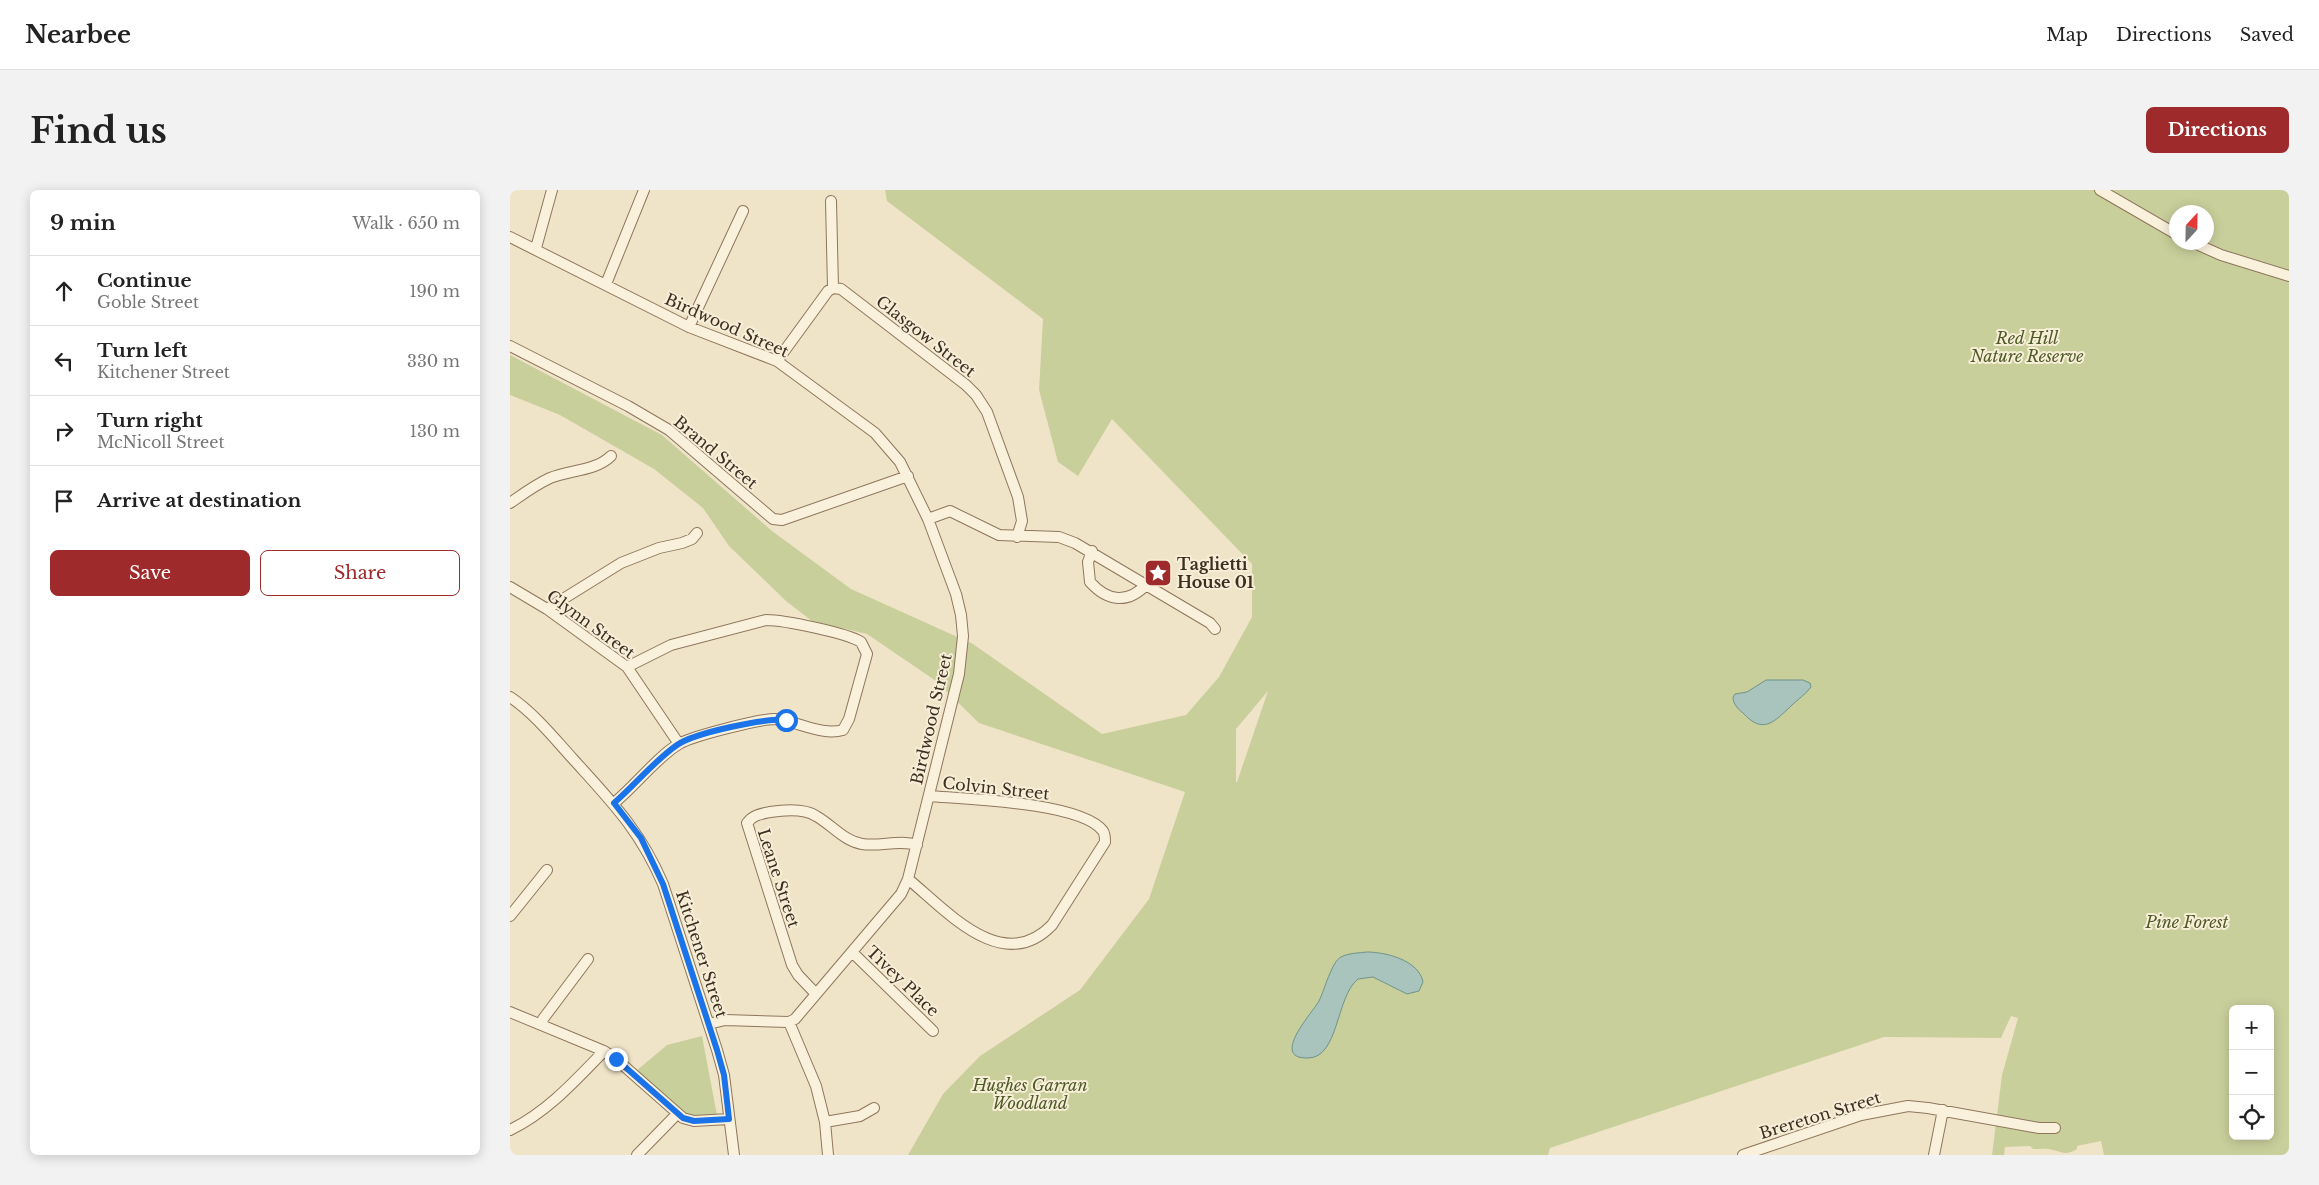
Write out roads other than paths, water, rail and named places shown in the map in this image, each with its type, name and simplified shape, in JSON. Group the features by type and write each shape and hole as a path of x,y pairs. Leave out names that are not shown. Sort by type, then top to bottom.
{"street":[{"path":"536,248 552,190"},
{"path":"606,284 644,190"},
{"path":"2100,190 2169,230"},
{"path":"777,361 828,291 833,288 831,201"},
{"path":"689,327 744,211"},
{"name":"Birdwood Street","path":"510,237 536,248 689,327 777,361 875,433 900,462 908,476 928,519 956,594 963,636 959,674 908,879 895,902 795,1020 789,1022"},
{"path":"2210,250 2289,276"},
{"name":"Glasgow Street","path":"833,288 841,289 966,385 976,395 986,412 1018,497 1022,521 1017,537"},
{"name":"Brand Street","path":"510,346 628,406 669,430 773,519 782,520 908,476"},
{"path":"510,503 549,479 600,464 611,456"},
{"path":"928,519 950,511 999,535 1059,537 1092,551 1210,623 1215,629"},
{"path":"547,609 621,563 659,548 682,543 692,539 697,533"},
{"path":"1092,551 1088,562 1090,582 1107,597 1130,596 1140,592 1147,584"},
{"name":"Glynn Street","path":"510,587 547,609 626,667 679,744"},
{"path":"614,803 679,744 755,722 772,719 786,720 826,731 835,732 842,730 849,719 866,654 865,646 859,640 782,620 766,620 672,645 626,667"},
{"name":"Kitchener Street","path":"510,697 541,724 614,803 641,838 656,868 724,1075 734,1155"},
{"name":"Colvin Street","path":"908,879 973,932 1002,944 1017,945 1031,942 1052,925 1106,842 1105,832 1098,825 1051,808 998,801 929,796"},
{"name":"Leane Street","path":"816,994 798,975 792,965 747,823 753,816 761,814 776,811 804,811 815,815 848,839 861,844 875,846 911,843 917,845"},
{"path":"510,916 547,870"},
{"name":"Tivey Place","path":"852,952 933,1031"},
{"path":"542,1025 543,1020 588,959"},
{"path":"510,1012 604,1051 637,1077 677,1114 694,1121 729,1119"},
{"path":"708,1024 726,1020 789,1022 810,1069 824,1122 828,1155"},
{"path":"510,1130 541,1112 566,1090 604,1051"},
{"name":"Brereton Street","path":"1743,1155 1861,1115 1908,1106 1943,1110 2039,1128 2055,1128"},
{"path":"824,1122 860,1116 874,1108"},
{"path":"1934,1155 1943,1110"},
{"path":"637,1155 677,1114"}],"water":[{"path":"1766,680 1803,680 1810,683 1811,687 1774,721 1762,725 1750,720 1739,710 1733,697 1735,694 1747,692"},
{"path":"1367,952 1392,956 1415,968 1423,982 1419,991 1407,994 1373,977 1358,979 1351,987 1345,999 1332,1037 1326,1048 1318,1055 1308,1058 1297,1056 1292,1051 1293,1043 1319,1001 1334,964 1341,957"}],"place":[{"name":"Taglietti House 01","path":"1158,573"}],"park label":[{"name":"Red Hill Nature Reserve","path":"2027,347"},
{"name":"Pine Forest","path":"2187,922"},
{"name":"Hughes Garran Woodland","path":"1030,1094"}]}
